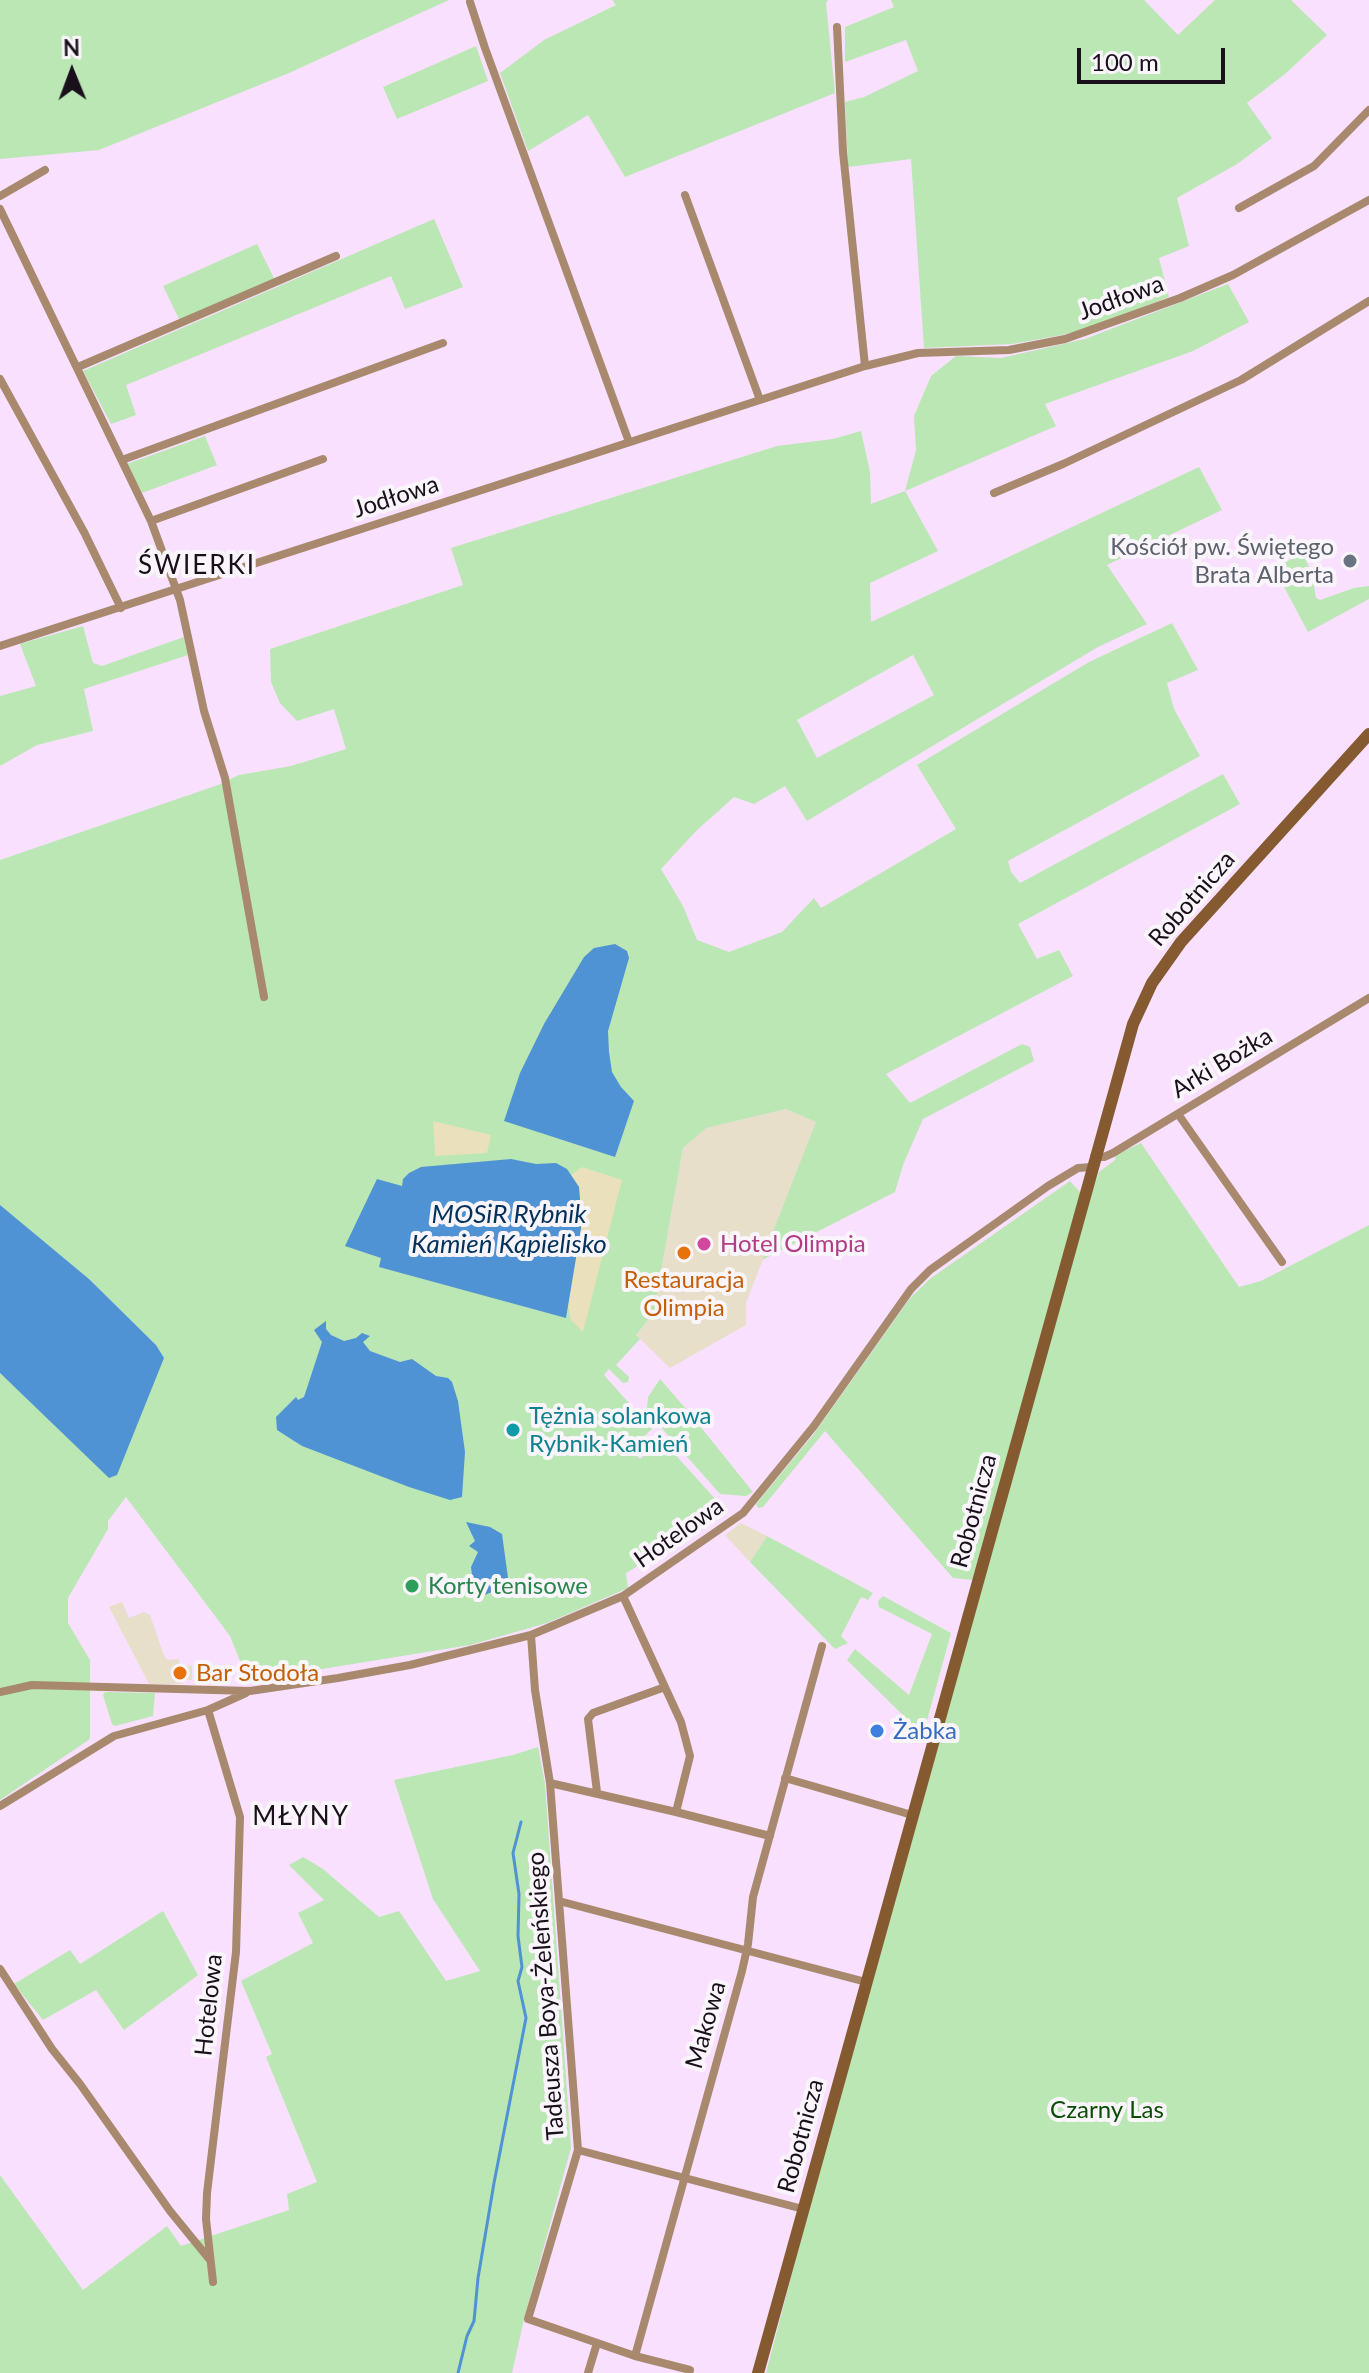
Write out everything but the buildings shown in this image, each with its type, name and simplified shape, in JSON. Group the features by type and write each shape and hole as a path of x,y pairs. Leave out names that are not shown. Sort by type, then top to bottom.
{"street":[{"path":"470,2 629,442"},
{"path":"837,27 843,152 865,366"},
{"path":"1239,208 1314,166 1369,110"},
{"path":"0,196 45,170"},
{"path":"685,195 760,400"},
{"name":"Jodłowa","path":"0,646 865,366 918,353 1009,350 1077,335 1180,298 1241,271 1369,200"},
{"path":"0,209 151,521 176,590 204,711 225,778 264,997"},
{"path":"78,367 336,256"},
{"path":"994,493 1241,380 1369,301"},
{"path":"122,460 443,343"},
{"path":"0,379 84,532 121,608"},
{"path":"151,521 323,459"},
{"name":"Robotnicza","path":"758,2373 1130,1031 1156,977 1191,931 1369,734"},
{"name":"Arki Bożka","path":"1093,1162 1369,998"},
{"path":"1178,1114 1282,1262"},
{"name":"Hotelowa","path":"0,1692 32,1685 250,1691 410,1665 531,1635 623,1596 743,1513 814,1426 911,1289 930,1270 1048,1186 1093,1162"},
{"path":"623,1596 686,1736 690,1756 676,1812"},
{"name":"Tadeusza Boya-Żeleńskiego","path":"531,1635 535,1690 550,1783 578,2150 528,2319 635,2356"},
{"name":"Makowa","path":"635,2356 746,1950 753,1897 822,1646"},
{"path":"597,1792 588,1719 593,1713 665,1687"},
{"name":"Hotelowa","path":"0,1806 114,1736 208,1710 250,1691"},
{"name":"Hotelowa","path":"208,1710 240,1817 236,1952 207,2193 206,2219 213,2282"},
{"path":"785,1778 912,1815"},
{"path":"550,1783 770,1836"},
{"path":"559,1901 866,1982"},
{"path":"0,1969 52,2049 170,2211 211,2261"},
{"path":"578,2150 803,2209"},
{"path":"588,2373 597,2343"},
{"path":"635,2356 701,2373"}],"shaded area":[{"name":"Hotel Olimpia","path":"786,1109 817,1122 746,1303 746,1325 670,1368 636,1335 662,1303 656,1299 683,1148 705,1128"},
{"path":"741,1523 767,1536 750,1562 725,1535"},
{"path":"122,1602 129,1618 144,1612 150,1615 167,1660 179,1659 180,1666 192,1666 192,1680 181,1680 181,1684 149,1684 109,1607"}],"green space":[{"path":"0,0 449,0 289,73 99,150 0,159"},
{"path":"612,0 828,0 835,93 625,177 588,115 528,151 500,73 544,40 616,5"},
{"path":"891,0 1144,0 1178,35 1215,0 1291,0 1327,35 1285,74 1247,103 1272,138 1237,164 1177,198 1189,246 1159,258 1169,297 1098,325 1062,335 1012,344 924,348 911,159 848,167 845,102 864,97 918,71 906,40 845,62 845,27 894,7"},
{"path":"476,46 488,81 397,119 383,87"},
{"path":"434,219 463,287 405,309 391,276 126,385 136,415 111,424 83,371"},
{"path":"257,244 275,280 180,321 163,286"},
{"path":"1228,284 1249,322 1193,351 1045,404 1056,426 905,491 916,450 914,416 931,376 956,356 1001,358 1085,339"},
{"path":"861,431 870,472 871,504 905,491 938,551 870,583 871,622 1199,467 1222,510 1107,565 1147,624 1098,647 807,821 785,786 754,804 734,797 696,831 661,869 683,906 697,940 729,952 782,932 814,898 821,908 956,829 917,765 1089,662 1172,623 1198,670 1167,683 1174,709 1200,756 1008,861 1011,872 1020,883 1223,774 1240,804 1018,924 1037,959 1059,950 1073,976 886,1074 910,1103 1022,1044 1030,1047 1034,1061 923,1119 895,1192 762,1260 816,1122 786,1109 706,1128 683,1148 656,1299 662,1303 636,1335 640,1339 616,1365 629,1377 628,1382 623,1383 609,1369 604,1375 652,1429 630,1449 640,1459 662,1440 727,1512 626,1573 628,1588 547,1623 470,1645 248,1681 230,1636 126,1497 108,1521 108,1529 68,1598 68,1623 90,1660 90,1739 0,1800 0,1373 110,1478 156,1345 89,1279 0,1206 0,860 239,775 291,766 346,749 334,709 297,721 280,703 271,682 270,649 463,585 451,548 777,446 833,439","holes":["913,655 934,695 817,758 797,720"]},
{"path":"205,436 217,465 142,493 127,464"},
{"path":"1303,553 1312,575 1316,598 1320,600 1369,586 1369,599 1308,632 1274,568"},
{"path":"83,626 93,663 102,666 184,637 188,655 84,689 93,731 37,745 0,766 0,696 36,686 20,644"},
{"name":"Czarny Las","path":"1141,1143 1239,1287 1261,1281 1369,1225 1369,2373 766,2373 973,1580 953,1578 825,1431 763,1507 758,1508 756,1504 813,1435 910,1298 931,1278 1070,1181 1088,1201 1099,1172 1115,1160 1116,1155"},
{"path":"660,1379 753,1492 746,1496 720,1494 651,1416 647,1407 648,1397"},
{"path":"767,1536 873,1593 868,1600 860,1599 841,1636 848,1643 835,1649 750,1562"},
{"path":"883,1596 951,1633 923,1735 847,1660 855,1649 909,1695 932,1634 879,1607 878,1601"},
{"path":"105,1692 155,1693 153,1716 115,1726 103,1695"},
{"path":"538,1747 545,1784 571,2148 512,2373 0,2373 0,2175 83,2290 167,2226 181,2246 289,2210 287,2194 317,2182 266,2057 272,2054 241,1981 313,1943 298,1913 324,1900 289,1865 303,1857 323,1869 379,1917 399,1911 446,1981 480,1971 433,1899 394,1780"},
{"path":"163,1911 198,1975 124,2030 96,1990 43,2020 14,1984 70,1950 80,1964"}],"sand":[{"path":"433,1121 491,1135 487,1153 435,1156"},
{"path":"582,1167 622,1180 583,1332 571,1320 568,1305 582,1222 579,1187 571,1175"}],"water":[{"path":"615,944 627,951 629,958 608,1031 609,1052 612,1072 634,1101 615,1157 504,1121 520,1073 544,1024 584,957 594,948"},
{"name":"MOSiR Rybnik Kamień Kąpielisko","path":"511,1159 536,1164 556,1163 567,1169 579,1187 582,1222 566,1318 379,1267 381,1258 345,1246 377,1179 402,1186 403,1179 409,1173 421,1167"},
{"path":"0,1205 89,1279 156,1345 164,1358 117,1475 109,1478 0,1373"},
{"path":"326,1321 326,1329 331,1335 344,1341 362,1333 370,1336 363,1342 370,1351 400,1362 412,1359 436,1376 452,1382 458,1401 465,1452 462,1497 450,1500 409,1487 302,1446 277,1430 276,1417 296,1397 298,1400 304,1397 322,1342 314,1330"},
{"path":"466,1522 490,1527 502,1534 509,1585 475,1599 471,1567 478,1552 469,1546 475,1541"}],"waterway":[{"path":"458,2373 474,2321 494,2183 526,2018 518,1981 522,1967 518,1936 519,1894 513,1853 521,1822"}],"place":[{"name":"Kościół pw. Świętego Brata Alberta","path":"1350,561"},
{"name":"Hotel Olimpia","path":"704,1244"},
{"name":"Restauracja Olimpia","path":"684,1253"},
{"name":"Tężnia solankowa Rybnik-Kamień","path":"513,1430"},
{"name":"Korty tenisowe","path":"412,1586"},
{"name":"Bar Stodoła","path":"180,1673"},
{"name":"Żabka","path":"877,1731"}],"district":[{"name":"ŚWIERKI","path":"197,566"},
{"name":"MŁYNY","path":"301,1817"}]}
